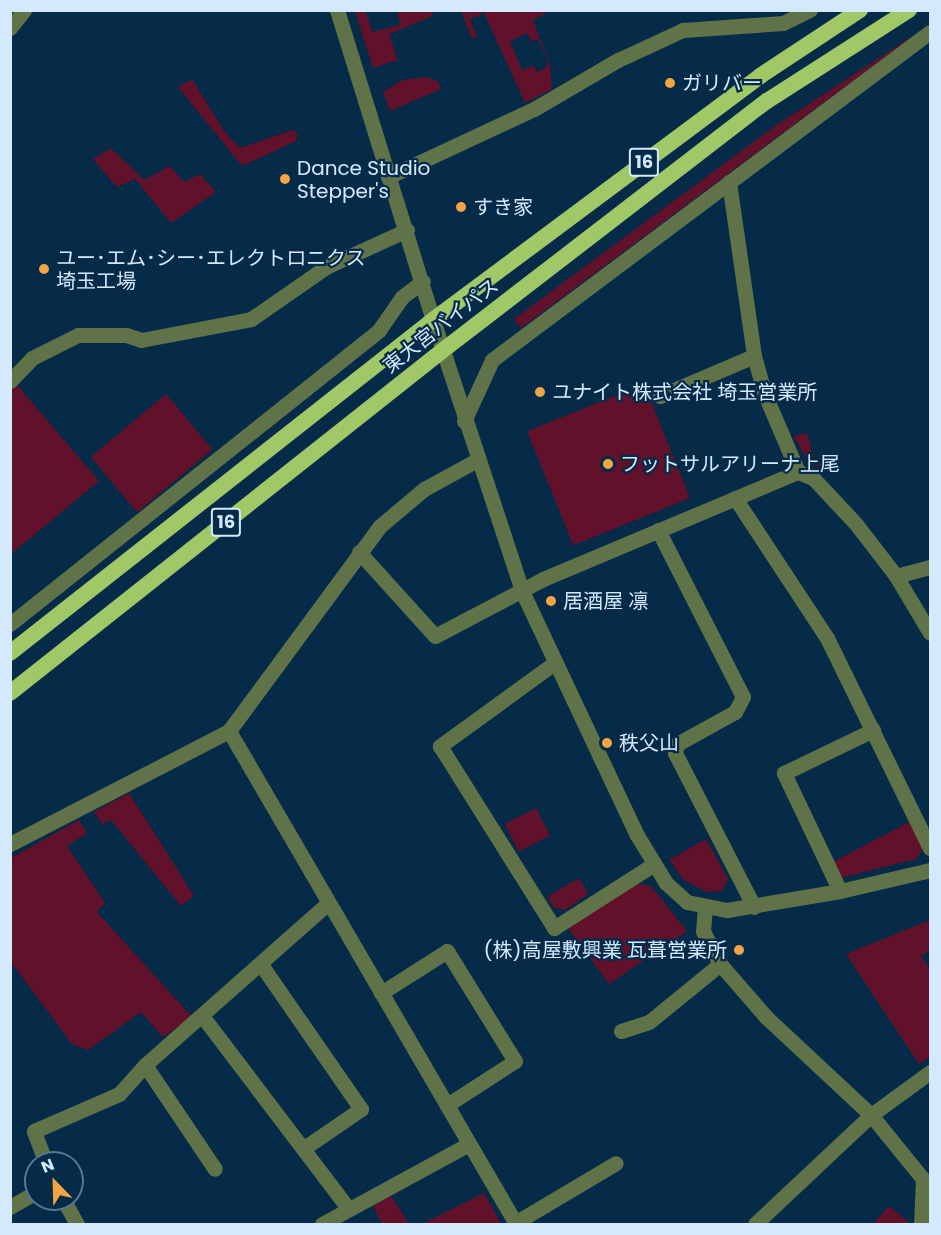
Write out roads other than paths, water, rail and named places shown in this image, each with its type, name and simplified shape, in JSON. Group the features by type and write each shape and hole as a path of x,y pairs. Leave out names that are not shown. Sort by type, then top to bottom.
{"highway":[{"name":"東大宮バイパス","path":"10,653 433,320 760,76 860,10"},
{"name":"東大宮バイパス","path":"10,693 442,351 767,101 909,10"}],"street":[{"path":"10,27 24,10"},
{"path":"337,10 388,177 423,281 464,421 522,591 553,664 654,864 687,902 705,908 754,907 840,891 930,870"},
{"path":"388,177 534,109 618,60 683,30 783,23 810,10"},
{"path":"464,421 492,360 930,32"},
{"path":"729,182 754,356 765,395 798,472"},
{"path":"10,381 32,358 78,335 126,335 141,340 251,319 326,267 407,230"},
{"path":"10,624 379,330 402,297 423,281"},
{"path":"660,396 754,356"},
{"path":"10,844 229,731 359,552 404,504 477,460"},
{"path":"359,552 435,636 522,591 658,530 798,472 813,478 896,576 930,633"},
{"path":"735,498 827,638 930,848"},
{"path":"658,530 743,698 735,712 677,744 675,753 754,907"},
{"path":"896,576 930,567"},
{"path":"553,664 440,746 554,928 654,864"},
{"path":"840,891 784,773 873,730"},
{"path":"229,731 516,1224 616,1163"},
{"path":"42,1151 34,1131 119,1094 146,1065 262,966 328,903"},
{"path":"705,908 703,931 720,964 766,1017 871,1115 923,1179 921,1224"},
{"path":"381,993 447,951 515,1061 447,1105"},
{"path":"621,1031 649,1022 720,964"},
{"path":"262,966 361,1109 304,1148"},
{"path":"203,1017 349,1209"},
{"path":"146,1065 214,1169"},
{"path":"755,1224 871,1115 930,1071"},
{"path":"322,1224 470,1144"},
{"path":"10,1207 24,1199"}],"place":[{"name":"ガリバー","path":"670,83"},
{"name":"Dance Studio Stepper's","path":"285,179"},
{"name":"すき家","path":"461,207"},
{"name":"ユー･エム･シー･エレクトロニクス 埼玉工場","path":"44,269"},
{"name":"ユナイト株式会社 埼玉営業所","path":"540,392"},
{"name":"フットサルアリーナ上尾","path":"608,464"},
{"name":"居酒屋 凛","path":"551,601"},
{"name":"秩父山","path":"607,743"},
{"name":"(株)高屋敷興業 瓦葺営業所","path":"739,950"}]}
